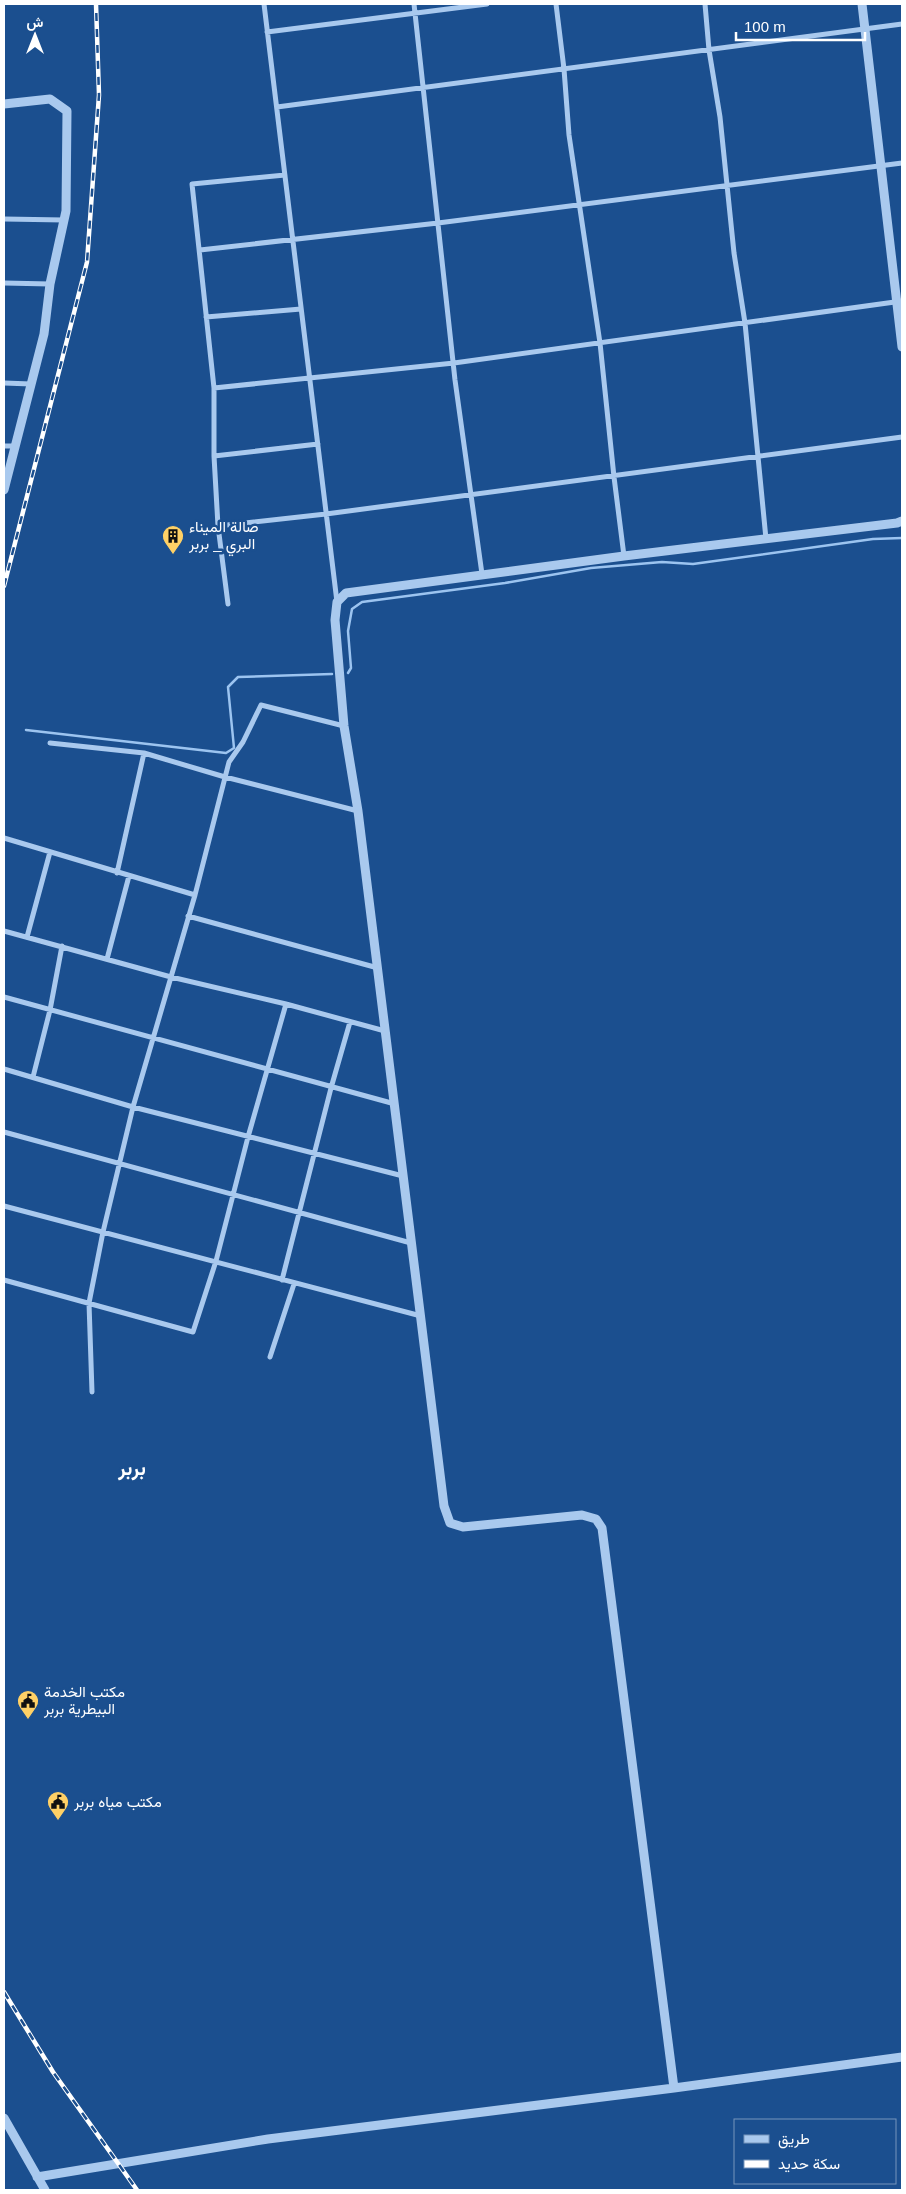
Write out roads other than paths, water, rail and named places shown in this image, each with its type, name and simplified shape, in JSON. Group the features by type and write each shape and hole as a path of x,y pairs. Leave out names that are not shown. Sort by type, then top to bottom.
{"street":[{"path":"264,4 337,602 335,620 344,726 358,811 444,1506 450,1523 463,1527 582,1515 596,1519 602,1528 674,2088"},
{"path":"414,4 454,363 482,574"},
{"path":"267,32 487,4"},
{"path":"556,4 564,69 569,135 600,343 624,556"},
{"path":"705,4 709,50 720,117 734,253 744,323 766,539"},
{"path":"862,4 881,165 900,301 902,347"},
{"path":"276,107 902,24"},
{"path":"4,104 50,99 67,111 64,220 50,284 44,334 4,490"},
{"path":"200,250 293,241 902,163"},
{"path":"228,604 218,526 214,456 214,388 192,184 285,175"},
{"path":"4,219 64,220"},
{"path":"4,283 50,284"},
{"path":"214,388 454,363 900,301"},
{"path":"206,317 301,309"},
{"path":"4,383 31,384"},
{"path":"218,526 326,514 902,437"},
{"path":"214,456 318,444"},
{"path":"4,446 15,446"},
{"path":"337,602 346,593 624,556 897,524 902,521"},
{"path":"92,1392 89,1303 103,1232 133,1107 188,916 229,762 243,742 261,705 344,726"},
{"path":"50,743 144,753 225,777 358,811"},
{"path":"117,873 144,753"},
{"path":"4,838 117,873 194,894"},
{"path":"27,937 50,852"},
{"path":"107,959 129,876"},
{"path":"188,916 378,968"},
{"path":"4,931 171,977 286,1004 386,1031"},
{"path":"33,1076 50,1010 62,946"},
{"path":"4,997 394,1104"},
{"path":"4,1280 193,1332 216,1261 248,1137 286,1004"},
{"path":"282,1280 331,1088 350,1022"},
{"path":"4,1069 133,1107 403,1176"},
{"path":"4,1132 412,1243"},
{"path":"4,1206 421,1316"},
{"path":"270,1356 294,1284"},
{"path":"37,2176 268,2139 902,2057"},
{"path":"4,2118 45,2190"}],"waterway":[{"path":"348,673 351,668 348,631 352,609 362,602 505,583 591,568 662,562 693,564 873,539 902,538"},
{"path":"26,730 226,753 234,748 228,687 238,677 332,674"}],"railway":[{"path":"4,586 87,262 99,95 96,4"},
{"path":"4,1992 53,2072 137,2190"}],"place":[{"name":"صالة الميناء البري _ بربر","path":"173,555"},
{"name":"مكتب الخدمة البيطرية بربر","path":"28,1720"},
{"name":"مكتب مياه بربر","path":"58,1821"}],"district":[{"name":"بربر","path":"132,1468"}]}
